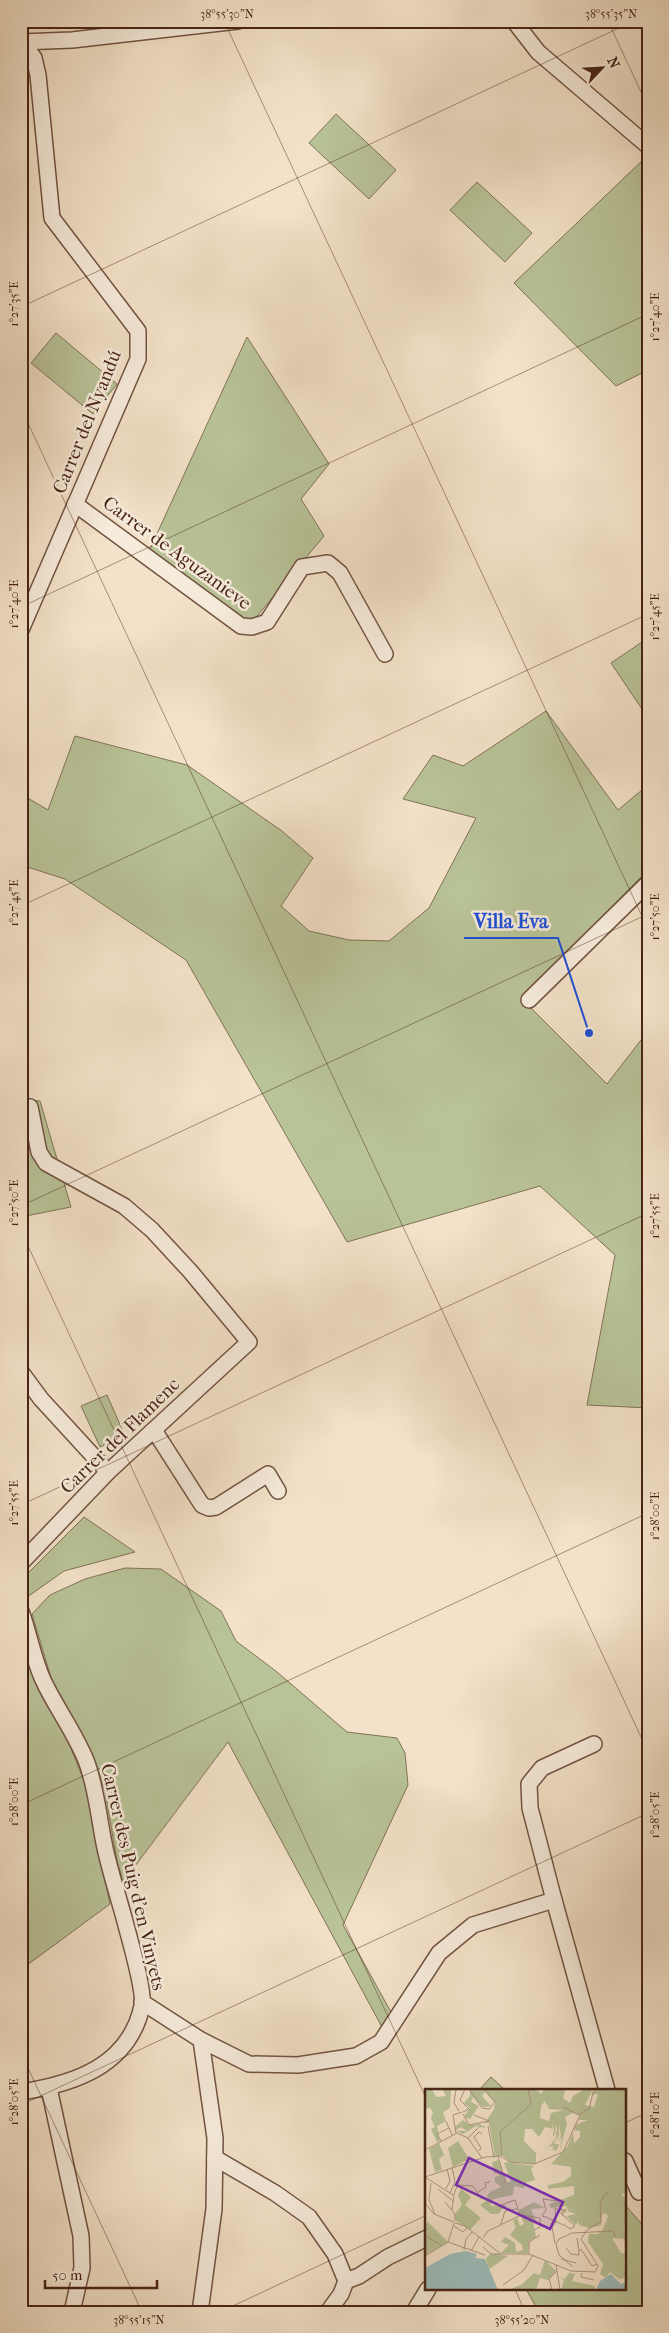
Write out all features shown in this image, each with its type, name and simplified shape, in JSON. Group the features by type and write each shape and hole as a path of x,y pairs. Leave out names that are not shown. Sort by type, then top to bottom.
{"street":[{"path":"22,42 72,40 238,21"},
{"path":"514,21 538,52 648,146"},
{"name":"Carrer del Nyandú","path":"21,630 138,359 138,331 52,218 38,75 34,58 22,42"},
{"name":"Carrer de Aguzanieve","path":"75,504 241,626 252,627 267,622 302,568 328,563 340,573 385,654"},
{"path":"529,1000 648,883"},
{"name":"Carrer del Flamenc","path":"21,1563 108,1472 249,1342 190,1270 152,1230 124,1206 46,1163 39,1152 30,1107"},
{"path":"21,1372 41,1398 108,1472"},
{"path":"154,1430 202,1505 209,1508 216,1507 268,1474 278,1491"},
{"name":"Carrer des Puig d'en Vinyets","path":"21,1611 42,1679 87,1763 96,1794 105,1849 135,1963 142,2002 136,2022 125,2042 109,2061 84,2077 49,2088 21,2092"},
{"path":"594,1744 542,1768 529,1784 530,1808 607,2089"},
{"path":"142,2002 201,2040 249,2064 298,2065 356,2056 381,2042 439,1953 472,1925 554,1900"},
{"path":"200,2312 214,2209 215,2158 215,2138 201,2040"},
{"path":"49,2088 81,2236 82,2268 72,2312"},
{"path":"215,2158 275,2193 309,2217 335,2254 346,2281 341,2294 328,2312"},
{"path":"626,2164 639,2192"},
{"path":"346,2281 359,2276 388,2256 425,2238"},
{"path":"414,2312 427,2290"}],"green space":[{"path":"336,114 396,170 369,199 309,143"},
{"path":"644,159 648,162 648,370 616,386 514,283"},
{"path":"477,182 532,233 505,262 450,210"},
{"path":"56,333 117,384 93,414 31,363"},
{"path":"247,337 329,464 301,499 324,536 253,621 242,619 150,549"},
{"path":"648,638 648,718 611,663"},
{"path":"546,711 618,810 648,785 648,870 521,998 607,1084 648,1031 648,1408 587,1405 615,1255 540,1186 347,1242 186,960 65,879 21,865 21,794 48,810 75,736 187,765 282,831 313,858 281,906 309,931 349,940 389,941 429,908 476,818 403,799 433,755 463,766"},
{"path":"21,1100 40,1101 71,1207 21,1217"},
{"path":"107,1395 125,1436 100,1447 81,1406"},
{"path":"84,1517 135,1552 64,1571 23,1600 21,1598 21,1580"},
{"path":"125,1568 161,1569 221,1611 236,1641 277,1672 347,1732 397,1738 405,1753 408,1785 343,1925 392,2014 383,2029 228,1742 123,1882 117,1861 105,1792 93,1755 53,1684 32,1614 50,1595 85,1579"},
{"path":"21,1637 32,1674 68,1741 86,1786 110,1904 23,1968 21,1966"},
{"path":"491,2077 504,2089 480,2089"},
{"path":"626,2206 648,2231 648,2312 539,2312 527,2290 626,2290"}],"place":[{"name":"Villa Eva","path":"589,1033"}]}
